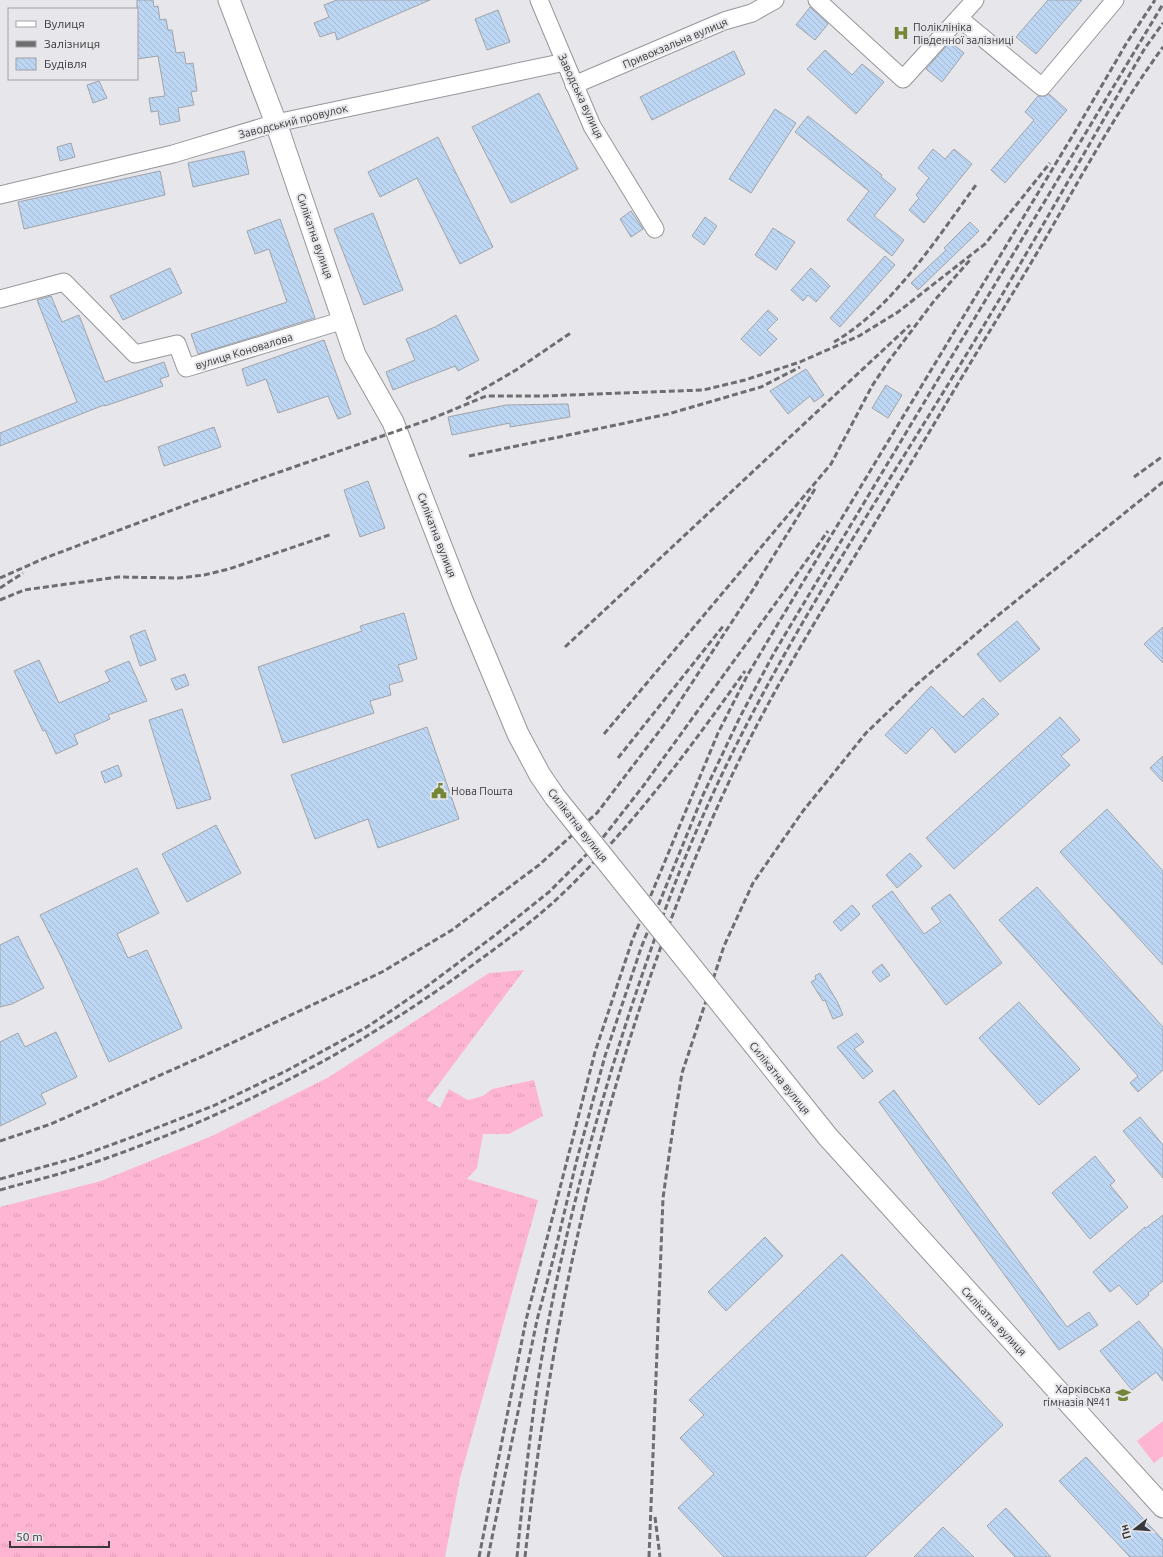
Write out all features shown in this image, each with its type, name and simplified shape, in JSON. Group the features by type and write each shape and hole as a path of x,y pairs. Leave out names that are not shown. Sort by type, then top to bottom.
{"main road":[{"name":"Силікатна вулиця","path":"229,0 276,123 360,366 389,413 401,440 506,709 529,757 555,797 828,1137 1163,1507"}],"street":[{"name":"Заводська вулиця","path":"539,0 592,126 655,229"},
{"name":"Привокзальна вулиця","path":"574,85 724,21 752,13 776,0"},
{"path":"817,0 903,79 975,0"},
{"path":"959,18 1042,87 1115,0"},
{"name":"Заводський провулок","path":"0,195 173,154 276,123 565,62"},
{"name":"вулиця Коновалова","path":"0,299 64,282 135,354 177,344 186,368 344,320"}],"green space":[{"path":"524,970 427,1100 440,1108 449,1089 468,1100 483,1096 492,1089 534,1080 543,1116 509,1134 483,1134 477,1168 467,1179 538,1200 460,1478 445,1557 0,1557 0,1207 101,1181 212,1136 329,1077 489,973"},
{"path":"1163,1421 1163,1456 1154,1463 1137,1441"}],"building":[{"path":"137,0 153,0 154,7 158,6 160,20 166,19 168,30 172,30 176,53 184,52 186,64 193,63 197,91 191,92 194,105 178,108 180,121 160,125 158,111 151,112 149,98 165,96 158,56 138,59"},
{"path":"337,0 430,0 337,40 335,32 320,37 314,23 329,17 324,5"},
{"path":"1048,0 1082,0 1036,54 1016,37"},
{"path":"810,7 828,24 815,40 796,25"},
{"path":"498,10 510,42 487,50 475,19"},
{"path":"950,42 964,53 942,82 926,69"},
{"path":"825,50 852,75 862,64 884,82 856,114 807,69"},
{"path":"734,51 745,74 652,120 640,97"},
{"path":"99,81 107,98 93,103 87,85"},
{"path":"539,93 578,169 511,203 472,127"},
{"path":"1049,94 1067,110 1005,183 991,170 1034,120 1025,112 1038,96 1045,96"},
{"path":"775,109 796,123 751,193 729,179"},
{"path":"808,116 882,175 881,177 896,189 874,216 904,240 892,256 847,220 869,191 795,132"},
{"path":"438,137 493,247 460,264 417,178 380,197 368,172"},
{"path":"71,143 75,157 60,161 57,147"},
{"path":"933,149 945,159 954,149 972,164 924,223 909,210 919,198 916,195 929,178 918,168"},
{"path":"244,151 249,174 193,187 188,163"},
{"path":"160,171 165,195 24,229 18,202"},
{"path":"631,211 643,229 631,237 620,219"},
{"path":"373,213 403,290 364,305 334,229"},
{"path":"705,217 717,226 704,245 692,236"},
{"path":"280,219 315,318 198,354 191,334 287,302 269,249 255,254 247,231"},
{"path":"970,222 979,231 918,290 911,283 946,250 944,248"},
{"path":"773,228 795,242 776,270 755,255"},
{"path":"885,256 895,265 840,327 830,318"},
{"path":"170,268 182,293 123,320 110,296"},
{"path":"811,268 830,286 816,302 808,295 803,301 791,290"},
{"path":"51,296 62,322 79,315 105,382 164,362 169,376 160,379 163,386 105,406 104,405 0,446 0,433 77,402 37,300"},
{"path":"768,310 778,319 767,330 777,339 760,356 741,339"},
{"path":"456,315 479,360 458,371 455,366 393,390 386,372 415,360 406,339 435,327"},
{"path":"324,340 351,414 338,419 328,396 278,413 266,379 247,386 242,369"},
{"path":"806,369 824,395 814,402 810,396 788,414 770,391"},
{"path":"886,385 902,395 888,418 872,408"},
{"path":"568,404 570,417 510,427 510,423 452,435 448,417 506,405"},
{"path":"214,427 221,447 164,466 158,447"},
{"path":"368,481 385,528 360,537 344,490"},
{"path":"404,613 417,659 398,665 403,681 389,685 391,695 370,701 374,713 283,743 258,667 362,631 360,626"},
{"path":"1017,621 1040,649 1000,682 977,654"},
{"path":"1163,627 1163,663 1144,644"},
{"path":"145,630 156,660 140,666 130,636"},
{"path":"39,660 59,703 110,681 105,671 129,661 147,701 108,715 110,719 74,735 78,744 56,754 45,730 43,731 14,671"},
{"path":"185,674 189,685 176,690 171,679"},
{"path":"931,686 963,717 983,698 999,714 955,753 932,727 906,754 885,735"},
{"path":"182,709 211,799 177,809 149,720"},
{"path":"1060,717 1080,740 1061,756 1070,765 954,869 926,838"},
{"path":"427,727 459,819 378,848 368,819 315,839 291,775"},
{"path":"1163,756 1163,782 1150,768"},
{"path":"118,765 122,776 105,783 101,772"},
{"path":"1107,809 1163,871 1163,965 1060,852"},
{"path":"216,825 241,873 187,902 162,854"},
{"path":"910,853 922,866 897,888 886,875"},
{"path":"137,868 159,913 117,934 128,958 147,950 182,1028 109,1062 63,960 40,915"},
{"path":"1037,887 1163,1027 1163,1070 1138,1092 1130,1083 1138,1076 999,920"},
{"path":"892,891 924,934 941,922 931,908 950,894 1002,963 946,1005 872,906"},
{"path":"852,905 860,914 841,931 833,922"},
{"path":"18,936 44,988 12,1004 0,1007 0,945"},
{"path":"882,964 890,975 880,982 872,972"},
{"path":"820,973 837,1001 843,1015 833,1019 825,1000 823,1001 811,982 816,979 815,976"},
{"path":"1019,1002 1080,1069 1039,1105 979,1038"},
{"path":"56,1032 77,1077 41,1094 46,1104 0,1126 0,1042 18,1033 25,1047"},
{"path":"857,1033 864,1042 854,1049 873,1071 863,1079 837,1047"},
{"path":"894,1090 1067,1327 1089,1312 1098,1325 1059,1350 879,1102"},
{"path":"1140,1117 1163,1145 1163,1178 1123,1131"},
{"path":"1095,1156 1115,1181 1110,1185 1128,1207 1090,1239 1052,1193"},
{"path":"1163,1215 1163,1281 1148,1293 1149,1295 1137,1305 1119,1285 1110,1292 1093,1272 1145,1227 1146,1228"},
{"path":"765,1237 783,1256 726,1311 708,1292"},
{"path":"842,1254 1003,1425 865,1557 724,1557 678,1508 714,1474 680,1438 704,1415 689,1400"},
{"path":"1139,1321 1163,1350 1163,1381 1156,1372 1132,1390 1100,1351"},
{"path":"1086,1457 1163,1540 1163,1557 1130,1557 1059,1481"},
{"path":"1006,1508 1051,1557 1015,1557 987,1526"},
{"path":"943,1527 974,1557 914,1557"}],"railway":[{"path":"479,1557 526,1320 595,1052 632,941 718,733 747,676 776,627 1073,135 1126,44 1155,0"},
{"path":"488,1557 537,1320 576,1163 605,1056 641,948 703,795 740,717 774,653 1163,4"},
{"path":"517,1557 535,1400 543,1350 563,1250 588,1151 632,1005 665,911 692,841 729,760 757,704 788,649 852,540 1001,296 1145,48 1163,23"},
{"path":"525,1557 538,1456 554,1355 573,1254 597,1155 624,1057 656,960 693,865 748,742 794,657 1032,261 1114,120 1163,47"},
{"path":"0,578 45,558 191,503 431,419 486,396 542,396 703,390 745,380 800,362 859,336 898,312 985,244 1050,163"},
{"path":"834,342 856,327 895,291 929,249 976,185"},
{"path":"604,734 831,464 872,386 888,362 934,301 970,260"},
{"path":"565,647 910,325"},
{"path":"466,399 516,370 572,332"},
{"path":"469,456 668,414 761,387 800,367"},
{"path":"1134,477 1163,456"},
{"path":"649,1557 663,1198 674,1121 682,1073 724,946 753,883 803,811 866,733 916,685 996,617 1163,482"},
{"path":"755,586 815,489"},
{"path":"0,1179 75,1158 138,1135 213,1106 286,1071 367,1027 426,987 494,936 549,892 601,840 644,785 828,531"},
{"path":"0,600 24,590 118,577 179,578 204,575 229,569 332,534"},
{"path":"0,588 23,573"},
{"path":"0,1141 51,1124 221,1048 382,972 452,930 539,865 597,813 667,721 758,582"},
{"path":"618,758 724,625"},
{"path":"0,1190 71,1170 132,1149 182,1129 281,1084 376,1031 466,970 547,908 610,845 680,760 745,671"},
{"path":"655,1517 660,1557"}],"place":[{"name":"Поліклініка Південної залізниці","path":"901,33"},
{"name":"Нова Пошта","path":"439,791"},
{"name":"Харківська гімназія №41","path":"1123,1395"}]}
